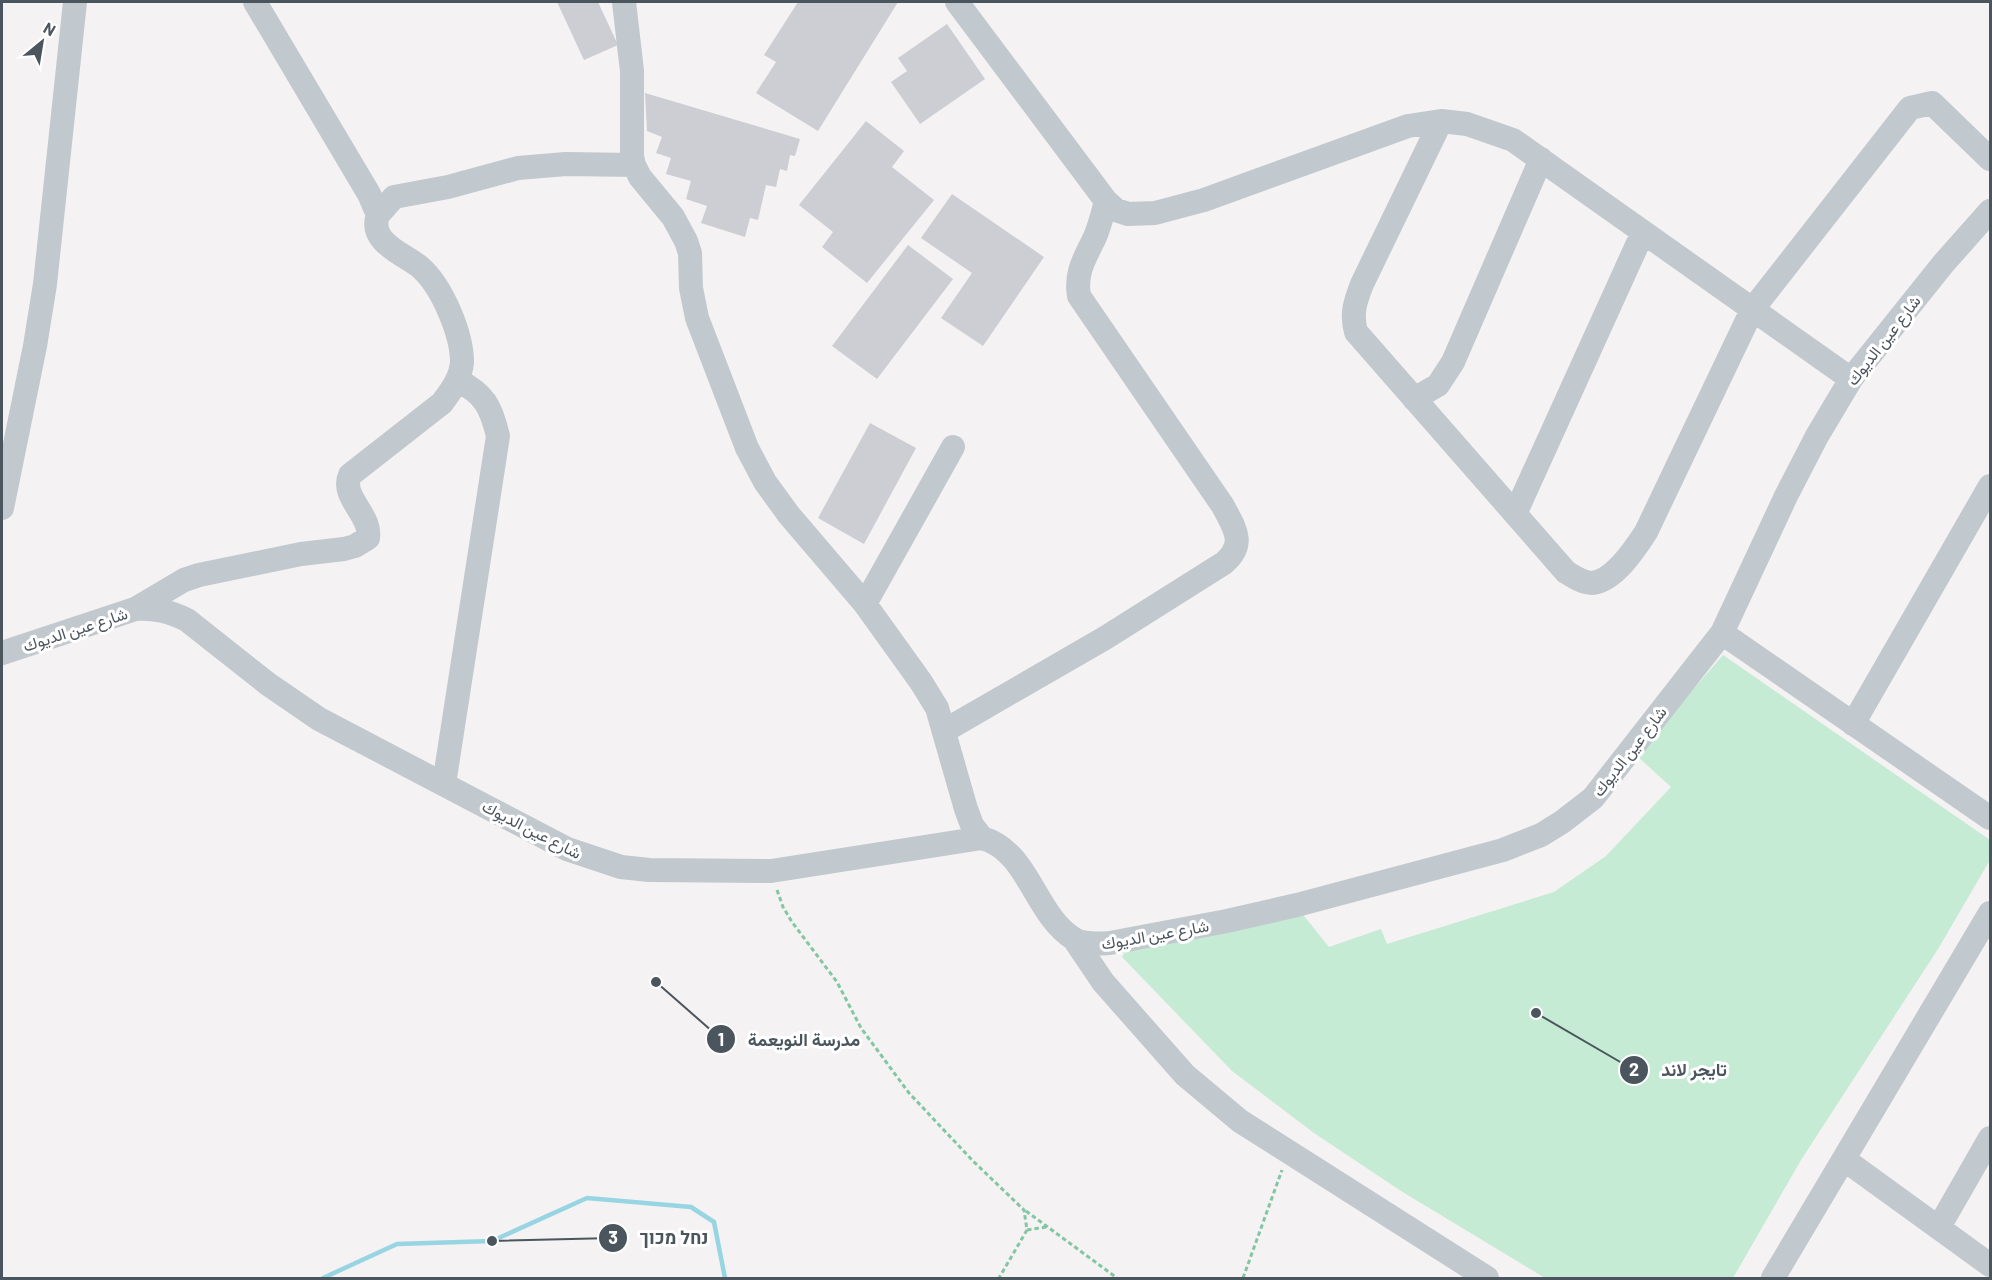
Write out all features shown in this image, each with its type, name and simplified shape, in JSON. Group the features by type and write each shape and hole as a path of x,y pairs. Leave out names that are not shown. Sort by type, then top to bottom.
{"street":[{"path":"2,508 45,284 75,2"},
{"path":"255,2 369,194 378,215"},
{"path":"624,2 632,71 633,165 673,217 686,241 690,253 691,288 697,318 747,448 765,482 789,515 865,604 937,708 972,825 982,838 1003,848 1019,867 1058,924 1074,939 1103,982 1185,1075 1240,1121 1487,1278"},
{"path":"957,2 1106,201 1116,210 1128,214 1155,213 1204,200 1408,126 1440,121 1467,124 1514,140 1851,379"},
{"path":"1440,121 1353,307 1356,332 1566,572 1592,583 1605,579 1619,567 1646,532 1752,310 1910,108 1932,104 1990,159"},
{"path":"1414,399 1438,385 1453,362 1540,159"},
{"path":"135,609 184,580 199,574 301,554 344,549 368,538 368,527 349,490 347,481 350,475 442,403 458,380 462,362 453,320 443,300 420,267 392,250 378,233 375,223 378,215 394,197 448,187 518,168 566,164 633,165"},
{"path":"944,731 1105,639 1224,563 1231,557 1237,546 1238,537 1223,506 1079,296 1079,271 1102,221 1106,201"},
{"name":"شارع عين الديوك","path":"1074,939 1093,944 1110,943 1227,921 1297,905 1503,850 1541,835 1593,798 1722,633 1791,486 1851,379 1943,264 1990,211"},
{"path":"1515,514 1643,232"},
{"path":"444,784 498,436 493,414 484,398 474,388 458,380"},
{"path":"865,604 953,447"},
{"path":"1853,723 1990,486"},
{"name":"شارع عين الديوك","path":"2,653 135,609 153,608 174,614 187,620 268,684 319,719 567,849 621,867 649,870 771,871 982,838"},
{"path":"1722,633 1990,818"},
{"path":"1773,1278 1990,914"},
{"path":"1939,1227 1990,1138"},
{"path":"1845,1160 1990,1265"}],"path":[{"path":"771,871 787,915 837,982 861,1028 909,1093 973,1161 1024,1210 1118,1278"},
{"path":"1243,1278 1282,1171 1293,1154"},
{"path":"999,1278 1027,1230 1024,1210"},
{"path":"1027,1230 1048,1227"}],"green space":[{"path":"1723,655 1990,840 1990,860 1938,949 1801,1160 1733,1278 1545,1278 1401,1191 1314,1133 1232,1071 1122,957 1129,946 1300,911 1329,947 1381,929 1387,944 1554,892 1606,856 1671,787 1636,755"}],"building":[{"path":"557,2 598,2 618,45 584,60"},
{"path":"798,2 898,2 818,131 756,93 776,62 764,55"},
{"path":"947,24 985,79 920,124 891,82 907,71 898,58"},
{"path":"645,93 800,139 795,156 790,155 787,171 780,169 776,187 766,185 758,220 750,218 745,237 701,223 707,206 686,199 691,181 666,174 671,158 656,153 662,137 647,131"},
{"path":"866,121 904,151 892,167 934,200 867,283 822,247 833,232 799,205"},
{"path":"952,194 1044,257 983,346 941,318 972,273 921,238"},
{"path":"908,245 953,279 877,379 832,346"},
{"path":"870,423 916,448 864,544 818,518"}],"waterway":[{"path":"323,1278 397,1244 492,1241 587,1198 691,1207 714,1222 725,1278"}],"place":[{"name":"مدرسة النويعمة","path":"656,982"},
{"name":"تايجر لاند","path":"1536,1013"},
{"name":"נחל מכוך","path":"492,1241"}]}
